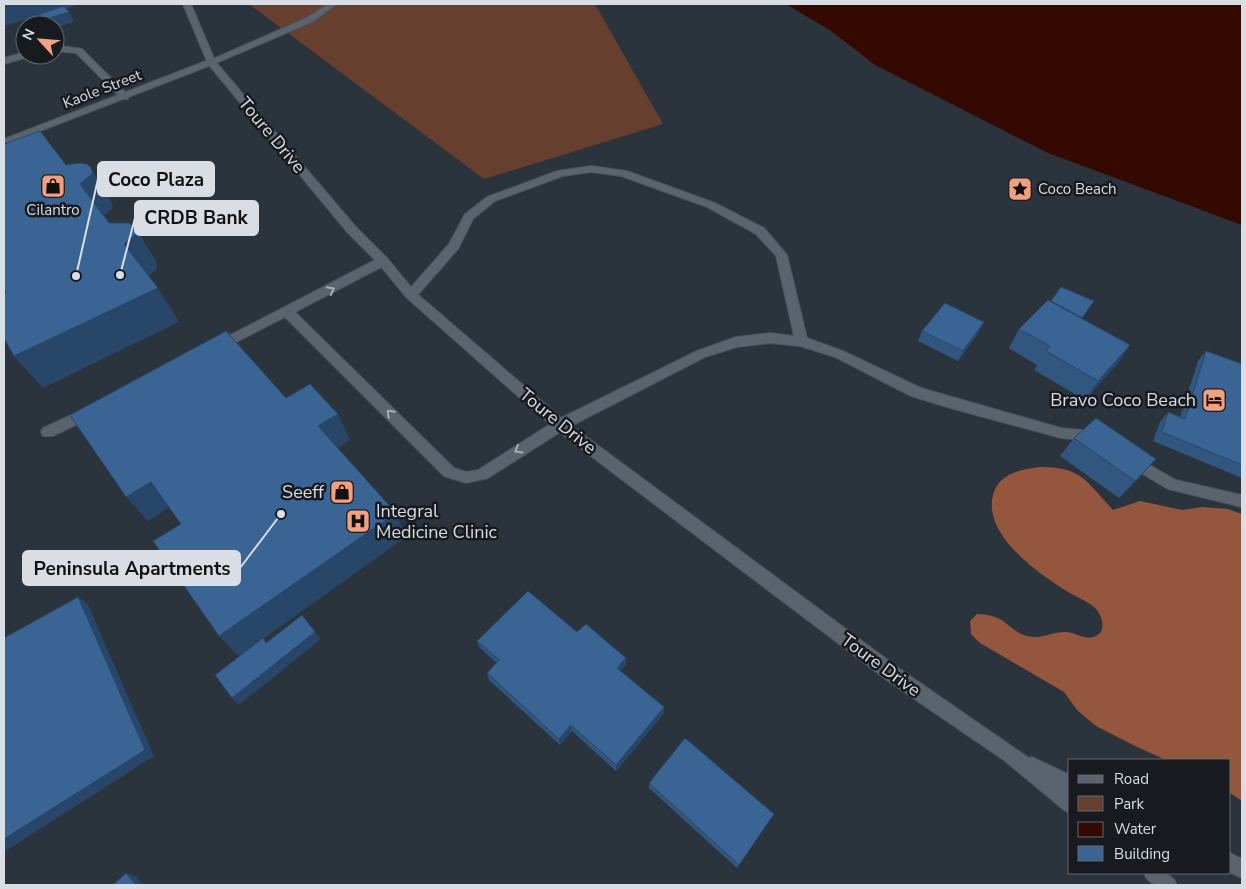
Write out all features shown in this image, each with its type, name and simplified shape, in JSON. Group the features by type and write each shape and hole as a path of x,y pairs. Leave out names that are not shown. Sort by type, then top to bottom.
{"street":[{"name":"Toure Drive","path":"187,4 212,62 351,229 383,261 411,295 560,425 894,675 1011,755 1068,802"},
{"name":"Kaole Street","path":"4,142 212,62 309,20 333,4"},
{"path":"65,50 79,52 125,96"},
{"path":"411,295 454,246 469,217 491,199 561,173 584,170 608,170 622,173 711,205 760,231 781,255 800,341"},
{"path":"207,352 383,261"},
{"path":"287,311 449,472 458,478 471,478 483,474 560,425 701,354 727,345 770,338 800,341 839,354 916,392 1061,432 1082,434 1114,449 1173,485 1242,501"},
{"path":"48,432 101,406"},
{"name":"Toure Drive","path":"1011,755 1068,783"},
{"path":"1231,863 1242,869"},
{"path":"1154,874 1168,885"}],"green space":[{"path":"249,4 595,4 663,124 484,179"}],"shaded area":[{"path":"1039,467 1074,473 1089,483 1113,510 1140,501 1182,510 1202,507 1228,509 1242,514 1242,801 1231,794 1231,759 1164,759 1135,746 1096,726 1077,710 1064,692 980,643 971,634 970,621 977,614 995,617 1014,630 1032,637 1065,632 1088,638 1096,636 1101,632 1102,621 1097,610 1053,582 1027,562 1014,550 996,524 992,510 993,495 996,488 1005,477"}],"water":[{"path":"786,4 1242,4 1242,225 1048,153 875,65 831,31"}],"building":[{"path":"64,6 69,12 59,15 40,14"},
{"path":"40,131 66,165 87,164 91,168 93,173 80,184 109,223 129,223 135,227 137,233 124,244 158,288 14,356 4,338 4,292 6,291 4,288 4,144"},
{"path":"1061,287 1094,301 1082,318 1051,301"},
{"path":"1048,300 1130,345 1098,381 1046,351 1050,346 1019,329"},
{"path":"945,303 984,322 963,351 922,331"},
{"path":"226,331 286,398 310,384 338,414 318,426 396,513 219,636 153,541 181,524 151,482 126,497 70,415"},
{"name":"Bravo Coco Beach","path":"1206,351 1242,364 1242,465 1162,432 1168,412 1185,419"},
{"path":"1096,418 1156,459 1135,481 1074,438"},
{"path":"528,591 577,632 586,624 626,658 617,668 664,707 616,765 571,725 559,739 487,673 499,660 477,641"},
{"path":"78,597 145,750 4,839 4,638"},
{"path":"302,615 315,632 232,698 215,675 263,638 266,643"},
{"path":"685,738 774,814 739,865 649,783"},
{"path":"126,873 136,885 113,885"}],"place":[{"name":"Cilantro","path":"53,186"},
{"name":"Coco Beach","path":"1020,189"},
{"name":"CRDB Bank","path":"120,275"},
{"name":"Coco Plaza","path":"76,276"},
{"name":"Bravo Coco Beach","path":"1214,400"},
{"name":"Seeff","path":"342,492"},
{"name":"Peninsula Apartments","path":"281,514"},
{"name":"Integral Medicine Clinic","path":"358,521"}]}
